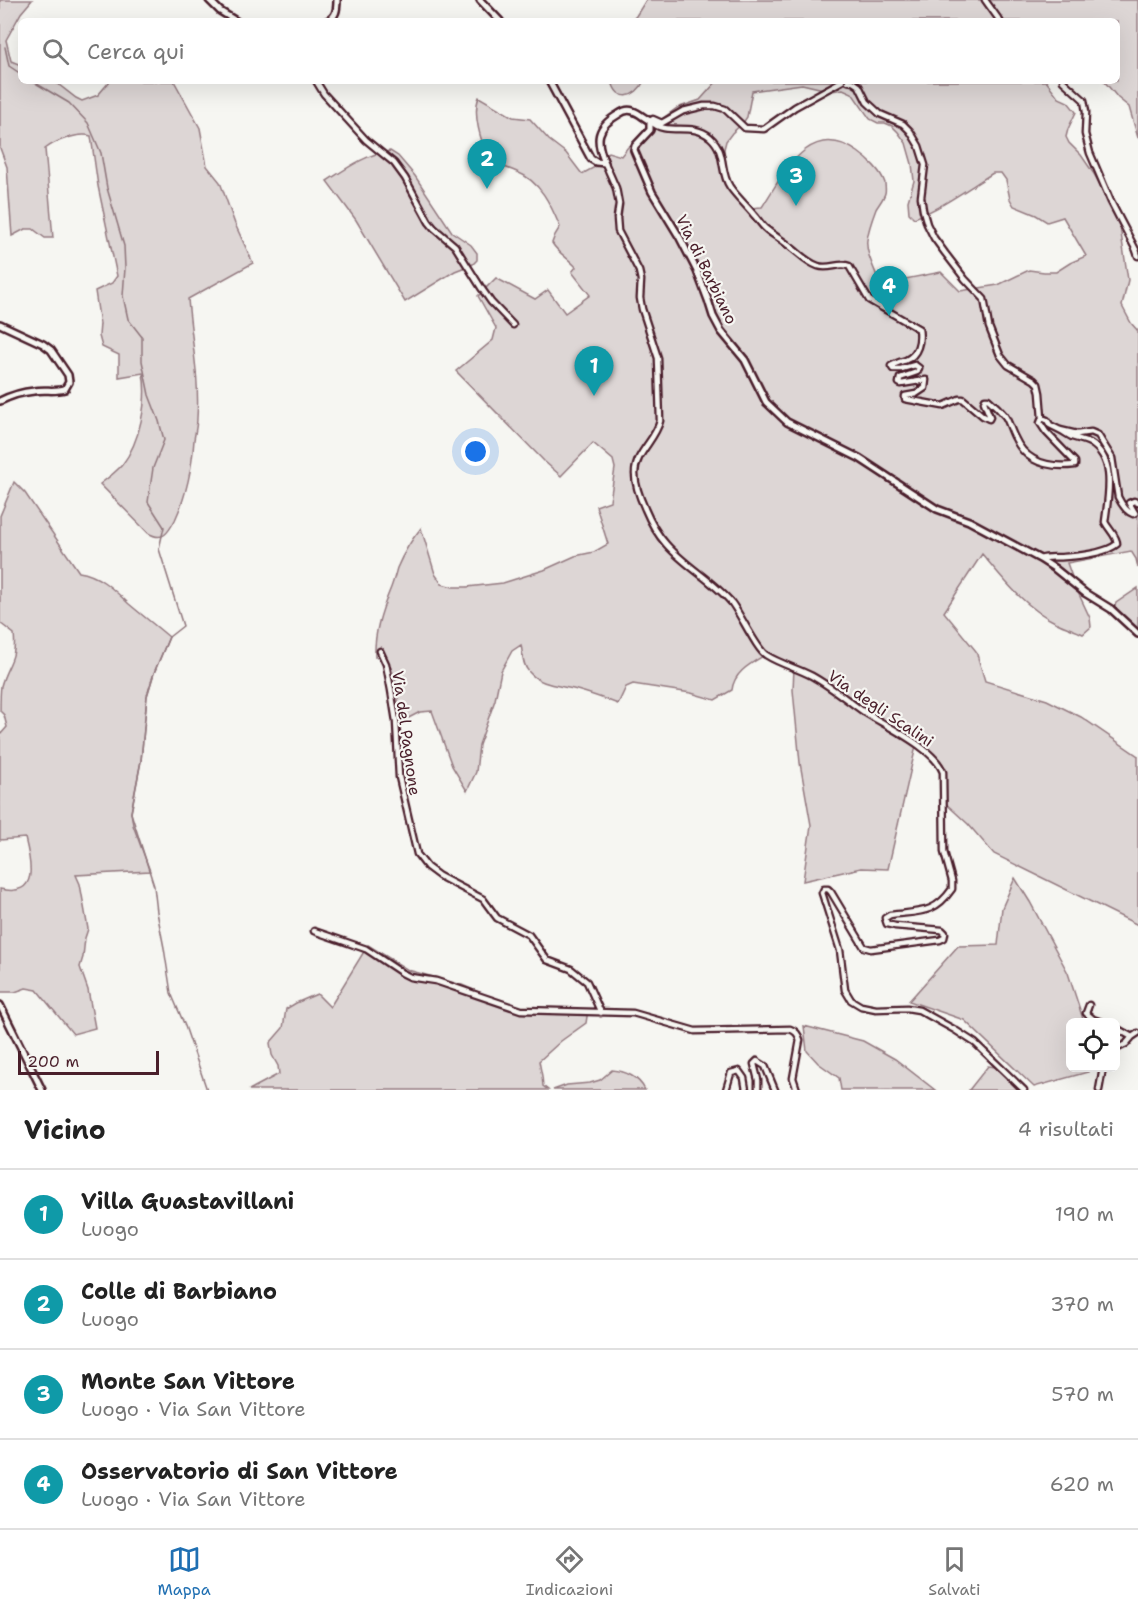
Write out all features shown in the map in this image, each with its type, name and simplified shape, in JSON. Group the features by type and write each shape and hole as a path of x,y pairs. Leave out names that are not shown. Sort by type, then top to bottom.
{"street":[{"path":"209,0 231,18"},
{"path":"331,18 337,10 337,0"},
{"path":"480,0 497,18"},
{"path":"985,0 998,18"},
{"path":"318,84 324,94 366,140 394,163 405,178 429,222 455,246 491,302 513,325"},
{"path":"551,84 591,159 596,162 605,163 598,144 600,132 605,124 615,116 628,110 660,128 699,130 709,136 723,157 724,176 729,186 764,227 810,262 825,268 845,264 849,266 869,300 918,329 919,342 913,356 891,366 893,369 915,365 919,368 917,372 900,378 899,383 901,384 926,380 925,388 916,394 904,396 905,399 943,406 963,399 989,419 984,402 988,399 1006,417 1023,452 1035,461 1050,466 1075,465 1075,462 1046,432 1041,423 1038,384 1008,365 1000,355 989,327 984,299 945,253 927,224 922,210 924,165 919,146 903,124 880,114 867,102 856,84"},
{"path":"650,121 653,119 662,123 682,111 715,106 725,109 745,128 764,129 795,107 837,84"},
{"path":"1066,84 1084,100 1085,134 1090,153 1138,256"},
{"name":"Via di Barbiano","path":"650,121 650,130 634,150 652,192 697,271 712,316 744,360 766,402 786,423 858,458 938,509 969,521 1040,559 1085,593 1111,609 1138,634"},
{"name":"Via degli Scalini","path":"605,163 616,188 619,204 618,231 639,271 642,309 658,358 660,421 657,430 638,460 635,473 639,495 652,524 668,546 730,602 763,653 821,681 864,712 904,736 933,758 943,772 944,852 952,889 938,906 929,910 890,915 885,918 887,924 895,926 942,930 945,933 944,938 871,949 864,947 831,892 824,889 823,896 840,950 845,990 851,1000 861,1006 876,1009 919,1010 955,1030 975,1043 1024,1090"},
{"path":"0,324 51,350 68,375 69,382 65,389 35,391 0,401"},
{"path":"1040,559 1047,556 1063,558 1087,554 1112,548 1117,544 1117,539 1105,522 1109,481 1102,455 1085,440 1073,437 1042,418"},
{"path":"1060,430 1077,434 1091,432 1098,435 1112,458 1120,501 1129,513 1133,514 1134,510 1129,503 1134,501 1138,504"},
{"name":"Via del Pagnone","path":"380,651 386,664 393,700 399,777 417,855 439,876 483,899 497,918 529,935 546,960 571,969 587,982 601,1013"},
{"path":"314,931 366,949 410,977 436,981 521,1010 633,1013 695,1031 790,1029 795,1031 800,1040 793,1078 797,1090"},
{"path":"0,1005 42,1090"},
{"path":"1089,1005 1086,1013 1092,1018"},
{"path":"1120,1030 1132,1037"},
{"path":"1120,1047 1138,1034"},
{"path":"758,1090 754,1064 756,1061 765,1066 775,1090"},
{"path":"726,1090 731,1073 739,1071 744,1078 746,1090"},
{"path":"1099,1090 1102,1072"}],"shaded area":[{"path":"0,0 32,0 21,13 6,40 11,61 18,64 18,84 58,84 82,101 98,95 107,84 176,84 200,128 207,166 220,182 235,224 253,263 188,299 196,373 197,423 186,491 172,525 164,535 158,537 148,533 100,484 122,465 134,445 141,421 144,384 143,373 119,377 119,355 102,347 99,336 100,324 95,291 112,283 117,276 98,186 91,136 80,135 67,138 45,149 53,238 45,238 33,229 25,229 12,236 7,167 0,148"},
{"path":"646,0 1138,0 1138,138 1129,107 1106,84 1120,84 1120,18 634,18"},
{"path":"613,84 642,84 627,96 618,93"},
{"path":"714,84 802,84 1048,84 1059,98 1068,102 1076,112 1066,137 1094,174 1119,220 1128,280 1122,306 1138,331 1138,568 1131,551 1067,563 1090,618 1091,627 1083,634 1035,610 1016,593 982,554 944,612 976,651 985,681 1047,700 1081,717 1138,756 1138,925 994,854 968,824 943,801 943,772 935,759 916,746 888,869 861,868 803,881 811,825 800,763 793,690 794,668 765,655 739,673 732,690 715,700 691,693 633,684 626,687 618,704 534,677 524,662 521,645 512,651 501,671 495,700 479,745 476,772 467,791 452,766 432,711 420,712 399,723 395,678 387,662 381,656 375,657 377,631 397,568 421,528 435,574 442,584 453,587 503,583 544,570 575,556 594,552 608,544 596,506 610,501 615,468 613,460 593,443 561,476 456,371 493,340 496,328 478,296 496,278 535,299 548,290 565,313 590,295 572,272 576,267 552,243 560,227 544,195 525,176 488,157 477,119 479,97 513,117 530,119 549,140 566,153 582,174 595,167 608,152 621,156 628,147 677,108 700,100","holes":["802,84 832,91 843,89 852,93 870,119 892,126 906,143 914,181 908,201 909,213 914,218 944,204 993,173 1001,173 1006,180 1014,206 1047,222 1063,217 1086,256 1056,272 1029,270 998,285 960,291 941,272 880,284 869,256 867,240 876,209 884,195 885,183 870,162 841,143 826,141 812,145 789,166 762,207 749,208 728,182 724,149 726,141 747,117 752,91"]},
{"path":"390,151 398,156 415,176 452,232 471,245 477,253 477,260 473,264 455,271 405,302 356,220 327,181 365,158"},
{"path":"14,482 25,493 79,572 94,576 106,584 169,637 147,696 141,761 131,812 133,825 150,871 76,875 80,884 88,929 80,967 88,990 95,1028 73,1034 37,990 26,988 15,992 0,992 0,889 22,888 30,876 25,838 0,840 0,735 7,727 4,715 0,711 0,692 13,656 15,643 14,634 0,623 0,516"},
{"path":"1138,588 1138,635 1113,611 1116,603"},
{"path":"1015,878 1068,973 1083,1018 1066,1018 1066,1072 1088,1072 1034,1087 964,1020 909,1001 958,946 998,945 1002,908"},
{"path":"368,945 408,970 462,985 509,1005 549,1013 588,1010 586,1023 539,1061 543,1086 548,1090 249,1090 279,1074 270,1043 283,1028 286,1009 317,994 330,1007"},
{"path":"804,1026 863,1041 895,1059 935,1090 841,1090 839,1078 818,1063 807,1051"},
{"path":"988,1066 996,1067 1018,1090 969,1090"},
{"path":"612,1070 631,1076 645,1090 553,1090 567,1085 600,1080"}],"waterway":[{"path":"5,47 9,66 18,72"},
{"path":"37,84 69,103 88,123 101,153 107,188 124,246 123,296 128,319 142,337 142,361 149,395 164,440 153,468 148,502 164,527 159,549 183,626 169,637 147,696 141,761 131,813 154,886 171,993 207,1090"}],"place":[{"name":"Colle di Barbiano","path":"487,189"},
{"name":"Monte San Vittore","path":"796,206"},
{"name":"Osservatorio di San Vittore","path":"889,316"},
{"name":"Villa Guastavillani","path":"594,396"}]}
